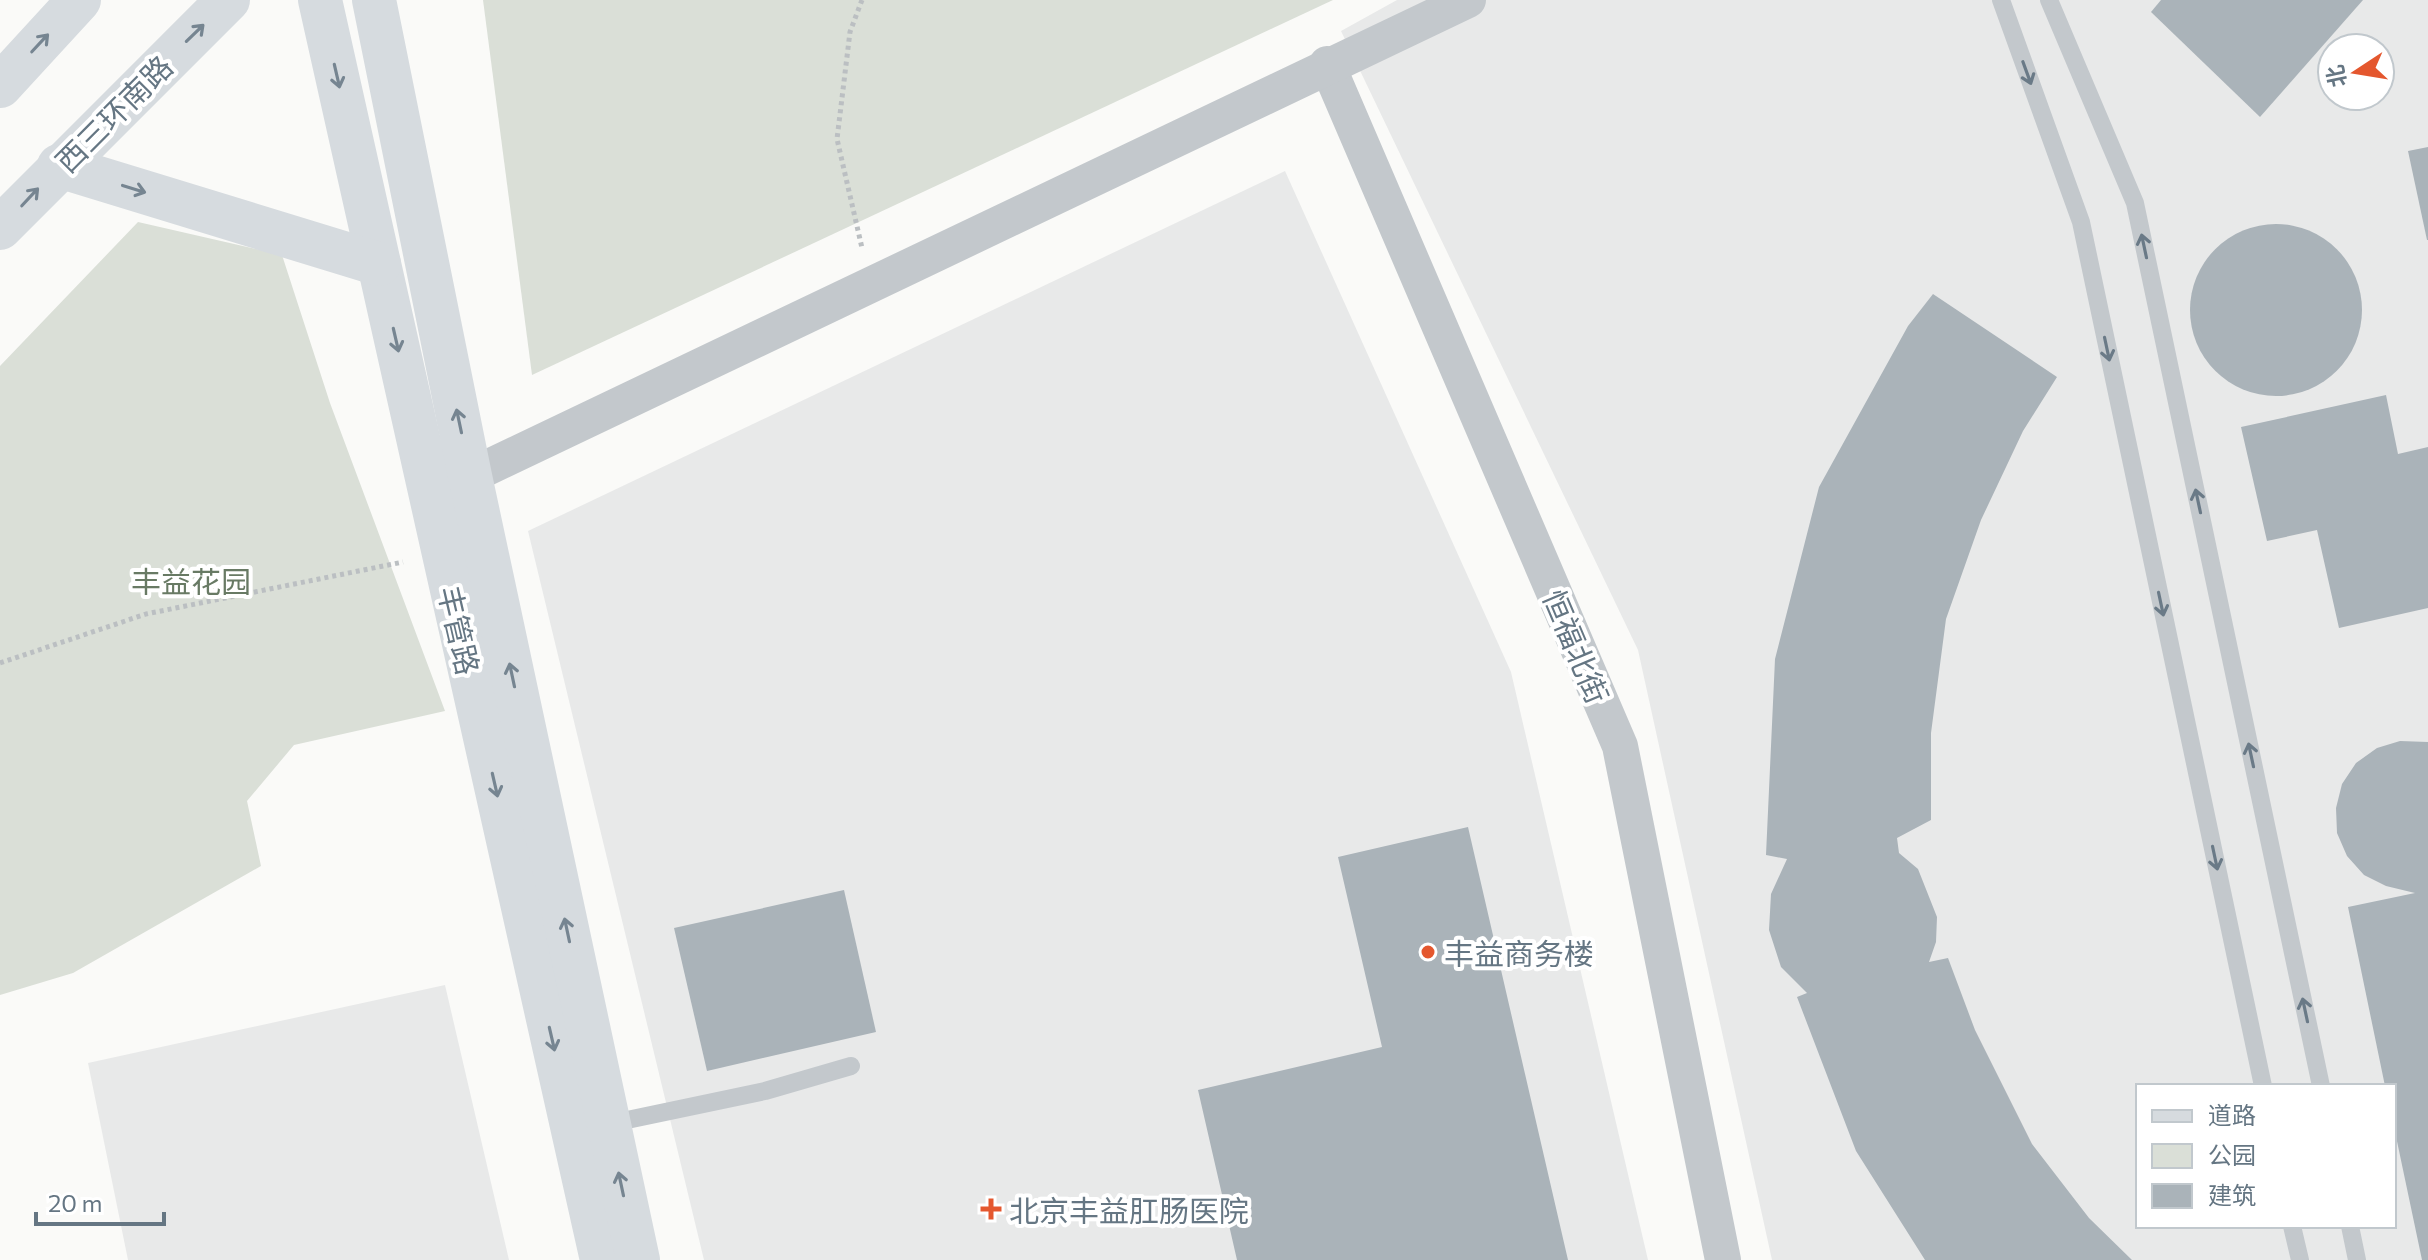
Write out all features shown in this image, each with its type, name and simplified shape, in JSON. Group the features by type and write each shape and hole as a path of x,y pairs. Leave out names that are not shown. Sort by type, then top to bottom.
{"main road":[{"path":"0,86 79,0"},
{"name":"西三环南路","path":"0,228 228,0"},
{"name":"丰管路","path":"320,0 602,1260"},
{"name":"丰管路","path":"374,0 470,476 638,1260"},
{"path":"59,166 379,264"}],"street":[{"path":"470,476 1327,64 1468,0"},
{"name":"恒福北街","path":"1327,64 1620,746 1723,1260"}],"lane":[{"path":"2001,0 2081,222 2263,1084"},
{"path":"2049,0 2135,203 2321,1084"},
{"path":"608,1124 765,1091 851,1066"},
{"path":"2292,1228 2300,1260"},
{"path":"2350,1228 2357,1260"}],"path":[{"path":"862,0 850,32 837,139 863,248"},
{"path":"0,663 146,614 443,554"}],"shaded area":[{"path":"1397,0 2428,0 2428,1260 1772,1260 1638,650 1341,31"},
{"path":"1285,171 1511,672 1648,1260 704,1260 528,531"},
{"path":"445,985 509,1260 128,1260 88,1063"}],"green space":[{"path":"483,0 1333,0 532,375"},
{"name":"丰益花园","path":"138,222 282,255 330,403 445,711 294,745 247,801 261,866 73,973 0,995 0,366"}],"building":[{"path":"2161,0 2363,0 2335,32 2316,32 2316,53 2260,117 2151,12"},
{"path":"2428,147 2428,240 2427,240 2408,151"},
{"path":"2276,224 2309,231 2337,249 2355,277 2362,310 2355,343 2337,371 2309,389 2276,396 2243,389 2215,371 2197,343 2190,310 2197,277 2215,249 2243,231"},
{"path":"1933,294 2057,377 2023,431 1981,520 1946,619 1931,733 1931,820 1897,838 1899,853 1918,869 1937,917 1936,942 1929,962 1948,958 1975,1030 2032,1144 2089,1218 2132,1260 1925,1260 1856,1151 1797,997 1807,993 1781,967 1769,930 1771,894 1787,859 1766,855 1775,659 1819,487 1908,326"},
{"path":"2386,395 2398,454 2428,447 2428,608 2339,628 2317,530 2267,541 2241,427"},
{"path":"2400,741 2428,742 2428,1260 2422,1260 2396,1136 2396,1084 2385,1084 2348,907 2415,893 2386,886 2364,875 2347,856 2337,833 2336,808 2342,784 2356,763 2377,748"},
{"name":"丰益商务楼","path":"1468,827 1568,1260 1237,1260 1198,1090 1382,1047 1338,857"},
{"path":"844,890 876,1032 707,1071 674,928"}],"place":[{"name":"丰益商务楼","path":"1428,952"},
{"name":"北京丰益肛肠医院","path":"991,1209"}]}
